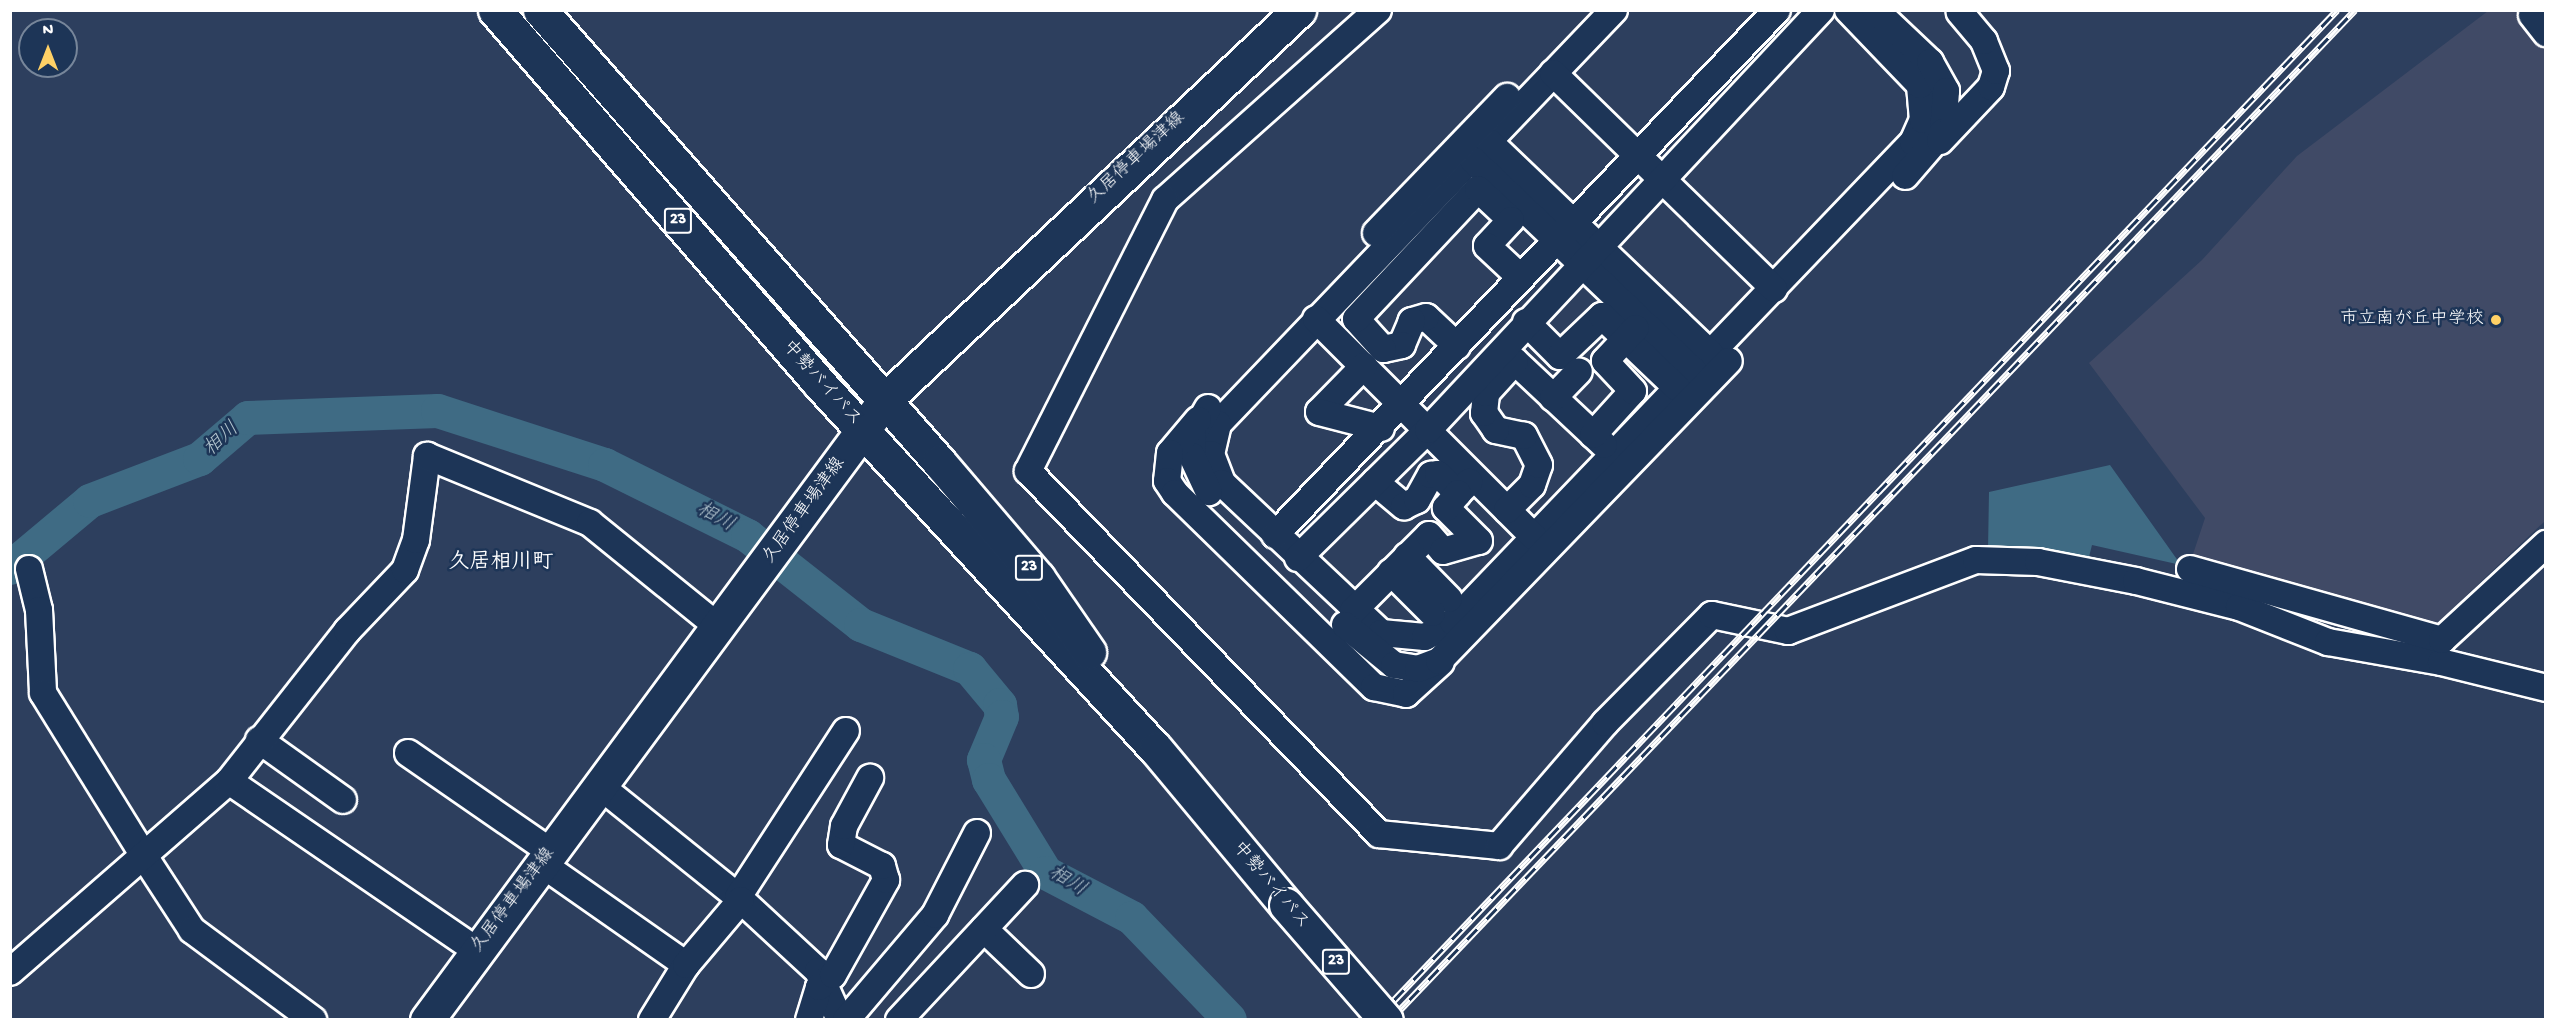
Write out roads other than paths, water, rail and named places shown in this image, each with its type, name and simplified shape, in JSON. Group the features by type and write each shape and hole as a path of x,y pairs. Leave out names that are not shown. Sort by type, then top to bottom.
{"main road":[{"name":"中勢バイパス","path":"495,10 862,431 1156,750 1286,906 1386,1020"},
{"name":"中勢バイパス","path":"540,10 885,400 1038,578 1156,750"},
{"name":"久居停車場津線","path":"429,1019 717,626 794,528 885,400 1299,10"}],"street":[{"path":"1378,10 1165,200 1028,471 1380,834 1499,846 1605,723 1712,615 1788,631 1976,560 2038,562 2136,581 2239,607 2328,642 2430,659 2546,688"},
{"path":"1591,10 1208,408 1193,434 1192,456 1212,496 1378,656 1418,669 1455,648 1991,87 1996,71 1984,41 1960,12"},
{"path":"1614,10 1227,413 1213,439 1214,470 1222,483 1353,611 1395,638 1440,632 1769,294 1913,142 1923,120 1923,97 1915,76 1848,10"},
{"path":"1643,172 1777,10"},
{"path":"1286,546 1416,418 1576,241 1799,10"},
{"path":"1643,172 1821,10"},
{"path":"1875,10 1930,62 1947,91 1943,132 1931,150"},
{"path":"1548,79 1769,294"},
{"path":"1481,151 1576,241 1694,371"},
{"path":"1457,346 1426,316 1412,321 1402,345 1383,349 1356,318 1478,189 1510,220 1487,246 1520,277"},
{"path":"1286,546 1375,482 1416,418 1457,346 1520,277 1576,241"},
{"path":"1507,510 1538,476 1537,453 1524,436 1505,434 1488,423 1483,402 1526,322 1576,241"},
{"path":"1576,241 1634,330"},
{"path":"1526,322 1560,356 1602,316 1634,330 1694,371"},
{"path":"1316,320 1416,418 1466,485"},
{"path":"1593,435 1634,391 1605,361 1634,330"},
{"path":"1364,366 1319,412 1381,428 1416,418 1508,355"},
{"path":"1508,355 1613,454"},
{"path":"1553,398 1579,371"},
{"path":"1286,546 1381,428"},
{"path":"10,972 229,781 347,631 405,570 416,540 427,456 590,523 717,626"},
{"path":"1375,482 1404,506 1417,500 1431,475 1438,474 1466,485 1507,510 1534,537"},
{"path":"1353,611 1429,535 1443,551 1479,541 1446,508 1466,485"},
{"path":"2190,569 2442,640 2546,544"},
{"path":"1399,564 1429,594"},
{"path":"29,569 39,610 43,693 144,856 192,930 313,1020"},
{"path":"652,1020 686,965 739,899 846,731"},
{"path":"259,740 343,800"},
{"path":"408,753 686,965"},
{"path":"809,1020 823,981 833,975 886,880 882,866 841,845 844,826 870,778"},
{"path":"229,781 477,951"},
{"path":"600,786 739,899 823,981 840,1020"},
{"path":"846,1020 935,915 977,833"},
{"path":"899,1020 1025,885"},
{"path":"984,929 1031,974"}],"waterway":[{"name":"相川","path":"10,568 90,501 200,459 248,418 438,411 605,465 748,536 861,625 970,669 1000,705 1002,717 984,760 989,780 1046,873 1132,918 1230,1020"}],"railway":[{"path":"1375,1020 2337,10"},
{"path":"1390,1020 2355,10"}],"place":[{"name":"市立南が丘中学校","path":"2496,320"}],"district":[{"name":"久居相川町","path":"501,564"}]}
